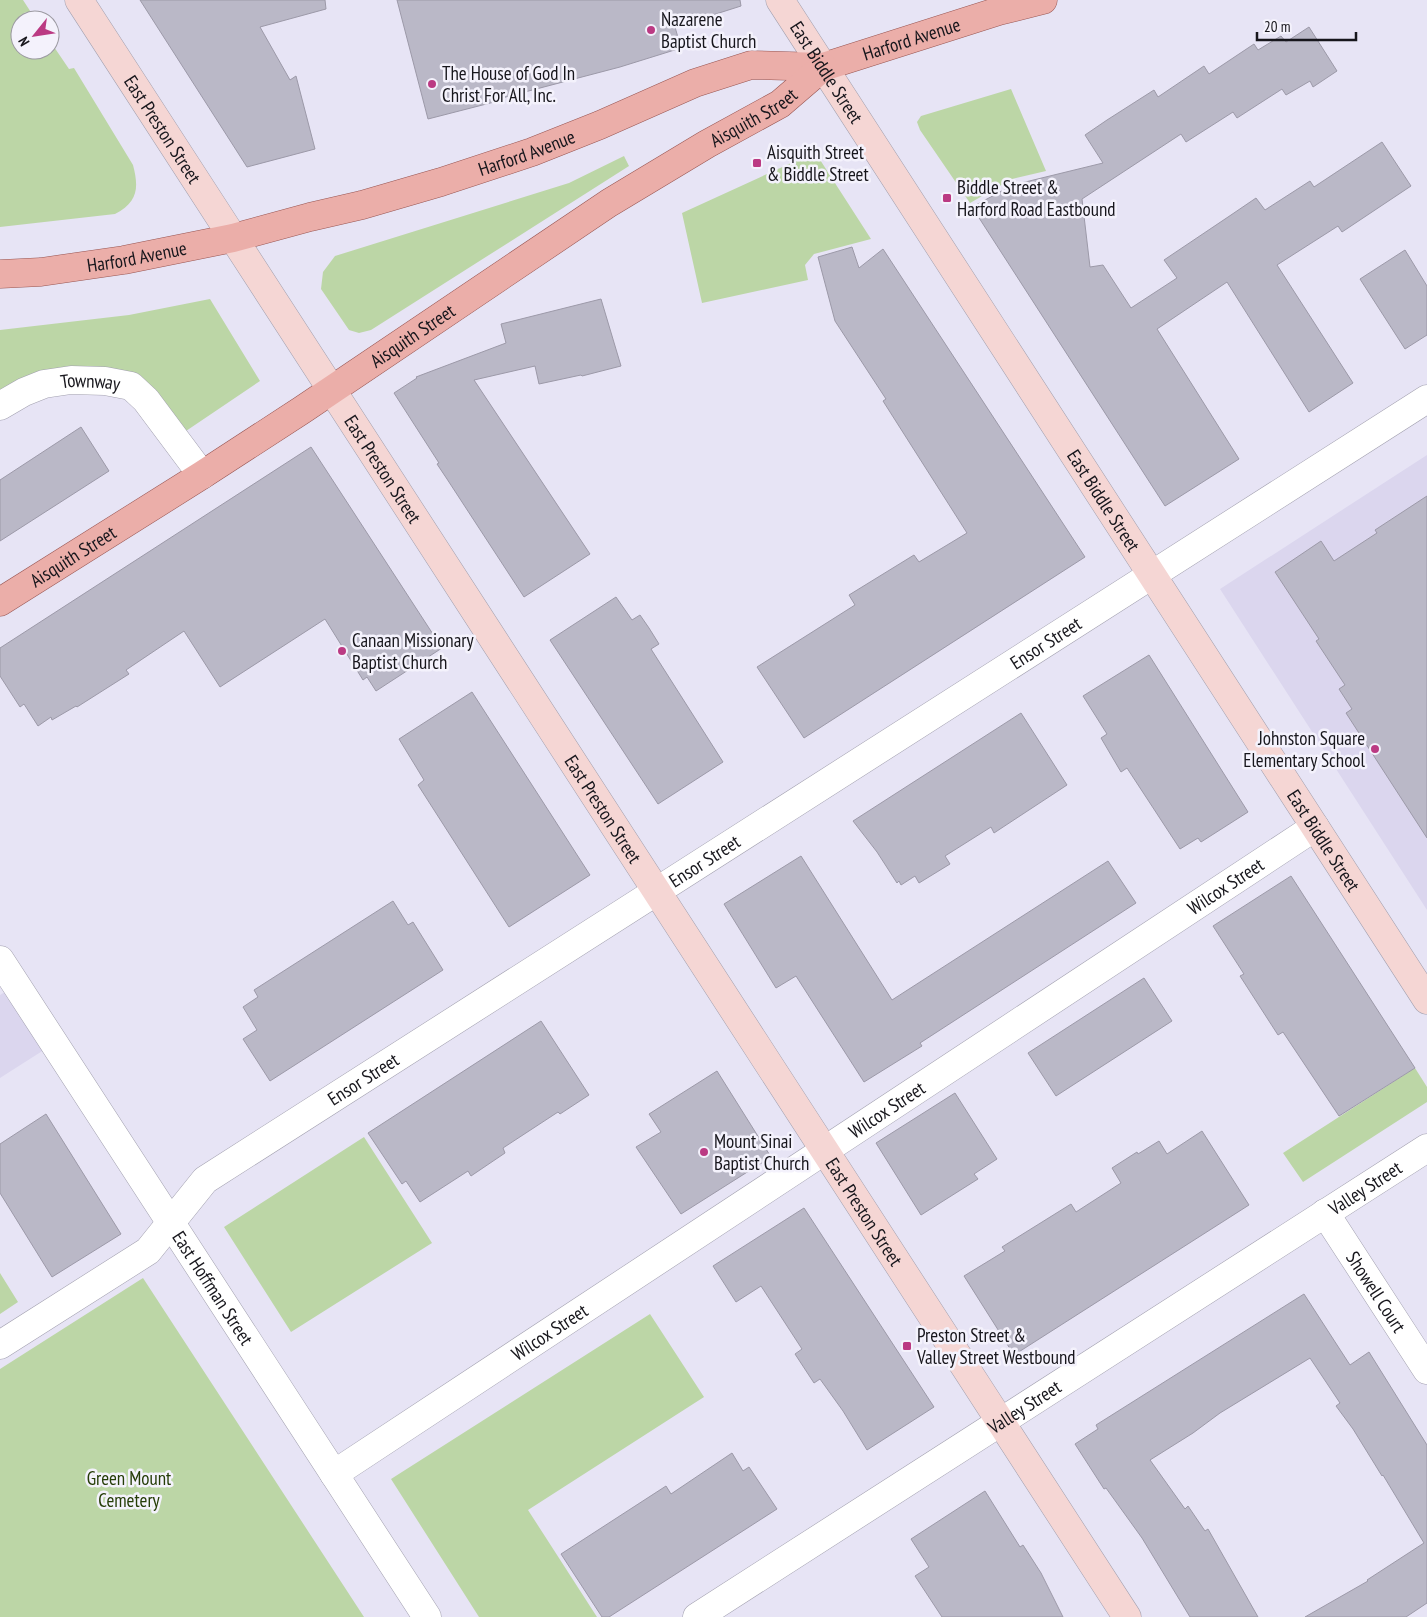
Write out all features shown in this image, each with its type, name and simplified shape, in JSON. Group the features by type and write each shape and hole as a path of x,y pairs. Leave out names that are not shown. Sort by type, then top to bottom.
{"main road":[{"name":"East Preston Street","path":"79,0 1128,1617"},
{"name":"East Biddle Street","path":"780,0 1427,1000"},
{"name":"Harford Avenue","path":"0,274 41,272 124,260 233,238 362,205 532,152 600,125 695,82 752,65 823,67 1005,6 1043,0"},
{"name":"Aisquith Street","path":"0,602 202,475 332,390 609,203 691,153 780,104 823,67"}],"street":[{"name":"Townway","path":"0,406 24,392 44,384 70,380 105,381 131,386 146,400 202,475"},
{"name":"Ensor Street","path":"0,1345 148,1251 205,1180 1427,399"},
{"name":"Wilcox Street","path":"334,1474 1315,827"},
{"name":"East Hoffman Street","path":"5,977 170,1222 427,1617"},
{"name":"Valley Street","path":"697,1617 1427,1148"},
{"name":"Showell Court","path":"1325,1213 1427,1370"}],"shaded area":[{"name":"Johnston Square Elementary School","path":"1427,455 1427,910 1220,589"},
{"path":"19,983 58,1041 0,1078 0,995"}],"green space":[{"path":"0,0 23,0 30,10 10,10 10,60 60,60 60,56 69,69 74,68 133,165 136,187 135,194 128,205 115,214 0,227"},
{"path":"1011,89 1046,171 1012,179 970,203 920,130 917,122 921,116"},
{"path":"815,152 871,239 814,254 805,265 808,280 702,303 682,213"},
{"path":"624,156 629,166 371,330 359,333 349,330 321,289 323,272 335,256 569,183"},
{"path":"210,299 260,381 186,431 148,385 0,397 0,330 129,315"},
{"path":"1415,1068 1427,1087 1427,1102 1303,1182 1283,1153"},
{"path":"364,1137 432,1243 291,1332 224,1227"},
{"path":"0,1273 18,1302 0,1314"},
{"name":"Green Mount Cemetery","path":"143,1278 364,1617 0,1617 0,1369"},
{"path":"650,1314 704,1397 528,1510 597,1617 479,1617 391,1479"}],"building":[{"path":"140,0 325,0 326,9 260,27 290,80 296,76 315,149 247,167"},
{"path":"397,0 740,0 741,6 675,27 681,48 620,67 428,119"},
{"path":"1309,27 1337,71 1313,87 1310,81 1286,95 1282,89 1237,118 1233,112 1186,142 1181,134 1082,199 1090,267 1103,265 1131,308 1177,278 1164,260 1256,198 1265,210 1310,181 1314,187 1382,142 1411,186 1342,232 1338,226 1277,265 1353,383 1309,412 1227,282 1157,329 1239,459 1165,506 972,207 1013,185 1103,163 1085,135 1107,120 1154,90 1158,97 1204,66 1209,74 1254,44 1258,50 1281,36 1286,42"},
{"path":"852,247 859,268 883,249 1085,557 804,738 757,667 855,605 849,595 914,555 919,562 967,533 883,401 886,399 835,321 818,257"},
{"path":"1405,250 1427,286 1427,335 1405,349 1360,279"},
{"path":"601,299 621,366 539,384 535,366 474,380 590,554 524,597 437,464 439,463 394,393 416,377 506,343 501,324"},
{"path":"81,427 109,471 0,541 0,480"},
{"path":"311,447 442,648 376,691 367,677 363,680 325,619 220,687 184,631 126,670 129,674 77,707 52,720 51,717 38,726 24,704 20,707 0,676 0,648"},
{"name":"Johnston Square Elementary School","path":"1427,496 1427,838 1346,713 1352,709 1339,689 1345,685 1316,641 1319,639 1275,572 1321,541 1334,561 1377,533 1375,530"},
{"path":"616,597 632,620 640,615 649,628 659,644 651,649 723,762 658,804 550,640"},
{"path":"1149,655 1248,812 1201,842 1198,838 1180,849 1127,768 1121,772 1101,738 1107,734 1083,696"},
{"path":"472,692 590,875 509,927 418,785 424,780 399,739"},
{"path":"1021,713 1067,785 994,833 991,827 945,856 950,864 919,883 915,876 901,885 899,881 897,883 877,852 853,821"},
{"path":"801,856 892,1000 1108,861 1136,903 920,1043 922,1046 864,1082 796,976 776,988 724,904"},
{"path":"1291,876 1415,1068 1339,1116 1283,1032 1278,1035 1240,976 1244,974 1213,926"},
{"path":"393,901 408,925 413,922 443,970 270,1081 243,1039 257,1030 243,1007 258,997 254,990"},
{"path":"1144,978 1172,1021 1056,1096 1028,1053"},
{"path":"541,1021 589,1095 560,1114 558,1112 503,1148 505,1153 471,1176 468,1171 420,1202 406,1181 402,1184 368,1133"},
{"name":"Mount Sinai Baptist Church","path":"717,1071 771,1157 681,1214 636,1147 661,1132 649,1114"},
{"path":"955,1093 997,1159 974,1174 978,1179 921,1215 876,1143"},
{"path":"46,1114 121,1234 52,1277 0,1193 0,1144"},
{"path":"1202,1131 1249,1205 1014,1355 964,1276 1005,1251 1002,1247 1071,1204 1076,1212 1121,1183 1112,1168 1137,1152 1138,1154 1159,1141 1167,1154"},
{"path":"804,1208 934,1407 867,1450 843,1411 820,1379 814,1383 795,1354 802,1349 761,1286 736,1302 713,1266"},
{"path":"1304,1294 1350,1365 1369,1352 1427,1445 1427,1603 1406,1617 1305,1617 1368,1581 1424,1543 1383,1475 1336,1406 1340,1403 1310,1358 1220,1413 1193,1433 1150,1460 1185,1509 1188,1506 1205,1531 1208,1529 1258,1617 1190,1617 1142,1538 1106,1488 1104,1489 1075,1444 1098,1429 1096,1425"},
{"path":"732,1453 743,1471 749,1467 777,1509 609,1617 602,1617 561,1554 666,1486 671,1494"},
{"path":"985,1491 1020,1547 1023,1545 1041,1573 1063,1617 942,1617 915,1576 929,1567 911,1539"}],"place":[{"name":"Nazarene Baptist Church","path":"651,30"},
{"name":"The House of God In Christ For All, Inc.","path":"432,84"},
{"name":"Aisquith Street & Biddle Street","path":"757,163"},
{"name":"Biddle Street & Harford Road Eastbound","path":"947,198"},
{"name":"Canaan Missionary Baptist Church","path":"342,651"},
{"name":"Johnston Square Elementary School","path":"1375,749"},
{"name":"Mount Sinai Baptist Church","path":"704,1152"},
{"name":"Preston Street & Valley Street Westbound","path":"907,1346"}]}
